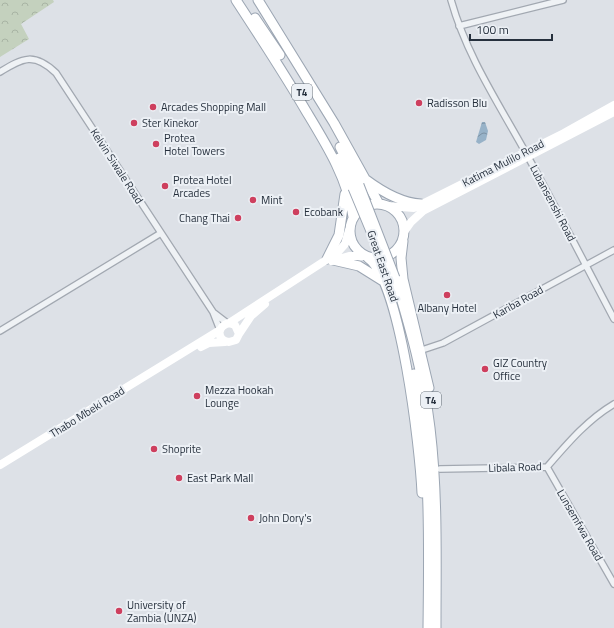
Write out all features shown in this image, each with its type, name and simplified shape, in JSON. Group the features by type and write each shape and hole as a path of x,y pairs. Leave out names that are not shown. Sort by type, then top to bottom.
{"main road":[{"name":"Great East Road","path":"236,0 276,61 324,141 355,185 383,205"},
{"name":"Great East Road","path":"243,0 284,62 355,185"},
{"name":"Great East Road","path":"251,0 329,126 355,185 353,217"},
{"name":"Great East Road","path":"258,0 334,123 389,280 410,353 423,428 433,562 436,628"},
{"name":"Katima Mulilo Road","path":"403,236 411,222 422,211 614,105"},
{"name":"Katima Mulilo Road","path":"383,205 409,208 421,204 614,112"},
{"path":"389,280 359,266 330,260 355,185 393,196 410,203 421,204"},
{"path":"383,205 399,215 403,223 403,236 398,249 391,255 382,259 366,257 353,246 349,230 353,217 364,207 383,205"},
{"name":"Thabo Mbeki Road","path":"174,357 209,343 233,342 251,316 259,308 330,260 342,249 349,230"},
{"name":"Great East Road","path":"403,236 401,258 403,279 422,350 431,396 440,469 441,539 433,562 428,628"},
{"name":"Thabo Mbeki Road","path":"0,465 220,330 228,323 330,260 349,256 366,257"},
{"name":"Great East Road","path":"366,257 376,264 389,280"},
{"path":"228,323 235,325 238,334"},
{"path":"220,330 220,336 225,342"}],"street":[{"name":"Lubansenshi Road","path":"451,0 459,26 488,90 527,154 614,319"},
{"path":"459,26 563,0"},
{"name":"Kelvin Siwale Road","path":"0,72 18,61 38,59 46,63 56,73 213,312 220,330"},
{"path":"0,331 161,233"},
{"name":"Kariba Road","path":"422,350 443,343 614,250"},
{"name":"Kelvin Siwale Road","path":"213,312 228,323"},
{"name":"Libala Road","path":"440,469 547,467 590,422 614,404"},
{"name":"Lunsemfwa Road","path":"547,467 614,584"}],"green space":[{"path":"0,0 53,0 54,2 21,24 29,39 0,57"}],"water":[{"path":"482,122 485,122 488,131 486,140 479,144 476,142"}],"place":[{"name":"Radisson Blu","path":"419,103"},
{"name":"Arcades Shopping Mall","path":"153,107"},
{"name":"Ster Kinekor","path":"134,123"},
{"name":"Protea Hotel Towers","path":"156,144"},
{"name":"Protea Hotel Arcades","path":"165,186"},
{"name":"Mint","path":"253,200"},
{"name":"Ecobank","path":"296,212"},
{"name":"Chang Thai","path":"238,218"},
{"name":"Albany Hotel","path":"447,295"},
{"name":"GIZ Country Office","path":"485,369"},
{"name":"Mezza Hookah Lounge","path":"197,396"},
{"name":"Shoprite","path":"154,449"},
{"name":"East Park Mall","path":"179,478"},
{"name":"John Dory's","path":"251,518"},
{"name":"University of Zambia (UNZA)","path":"119,611"}]}
